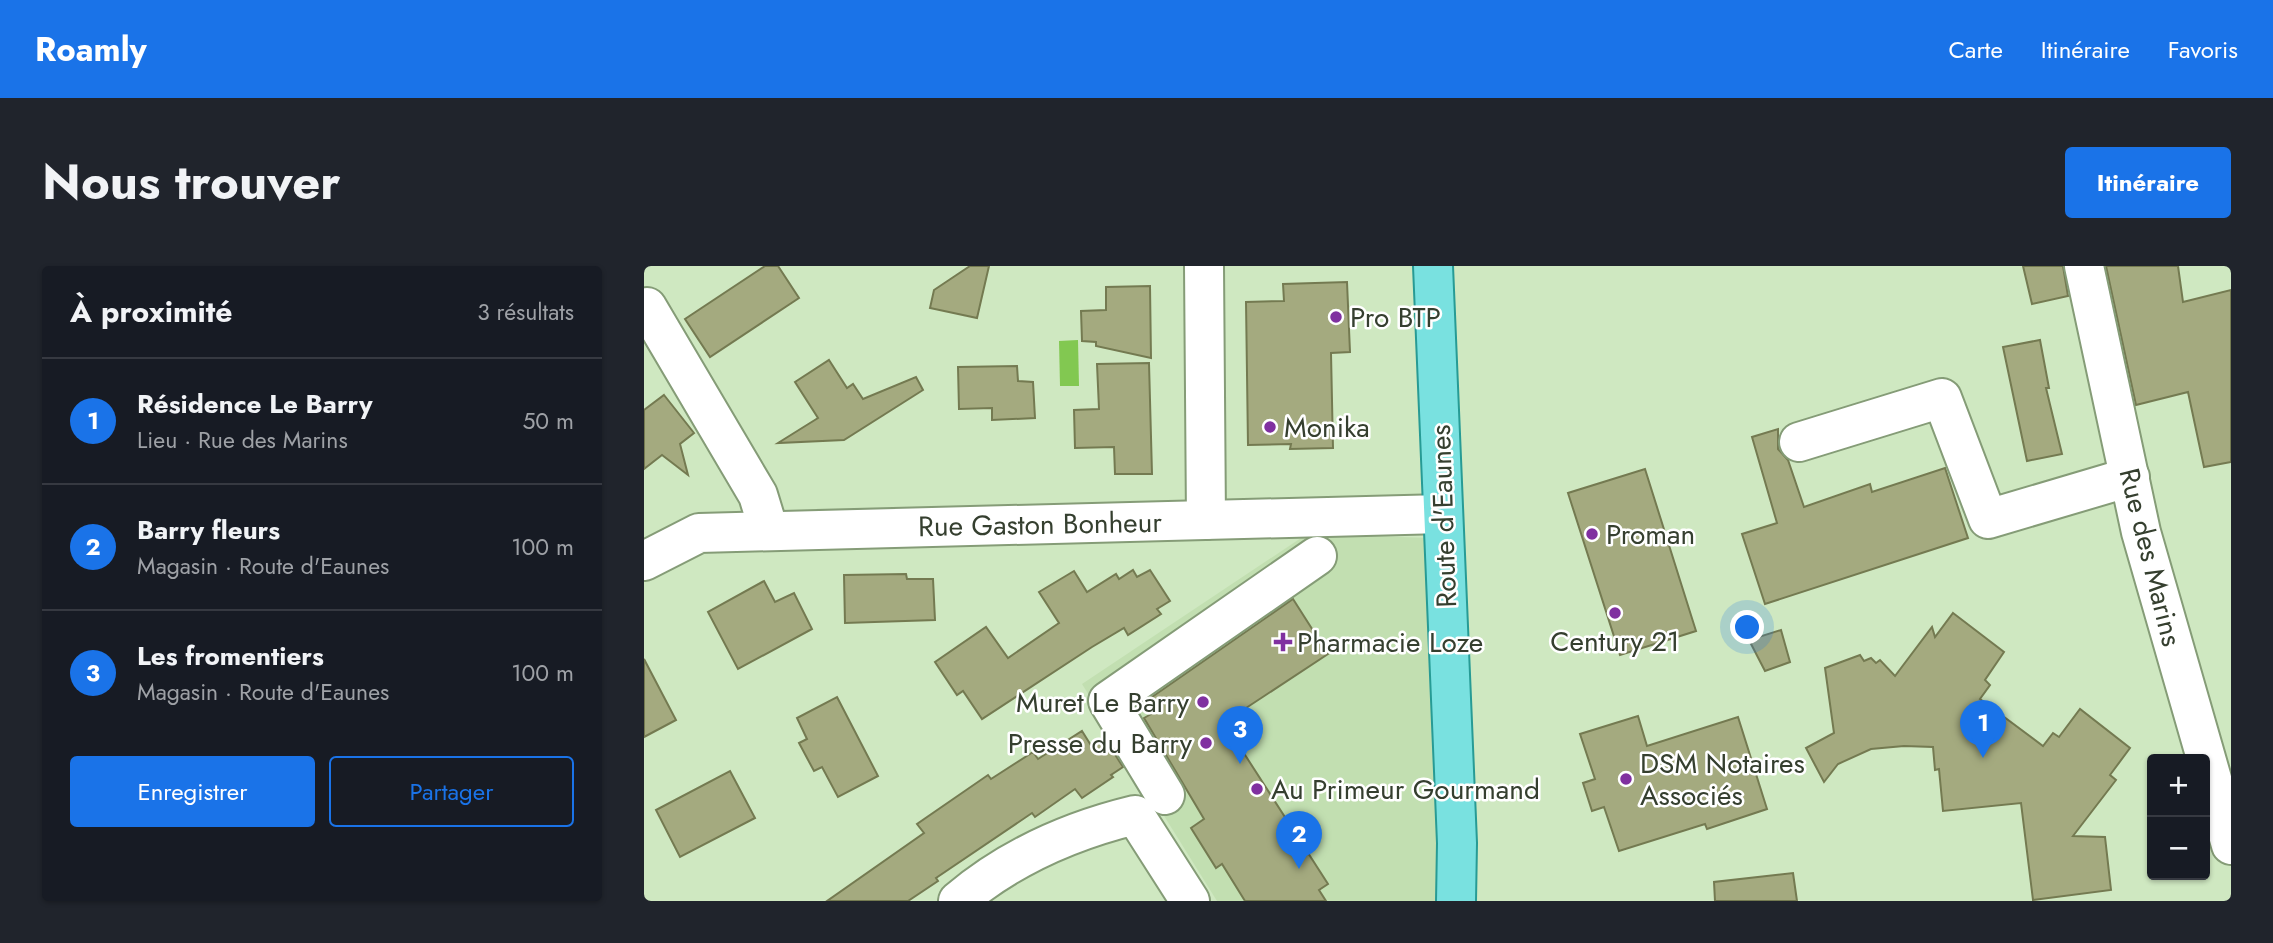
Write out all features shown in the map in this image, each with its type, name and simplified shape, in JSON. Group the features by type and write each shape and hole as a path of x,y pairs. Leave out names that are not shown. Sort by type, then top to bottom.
{"main road":[{"name":"Route d'Eaunes","path":"1433,266 1457,898"}],"street":[{"path":"1203,266 1206,520"},
{"name":"Rue des Marins","path":"2084,266 2141,532 2221,778 2231,845"},
{"path":"647,307 758,495 769,531"},
{"path":"1799,442 1942,398 1988,519 2130,477"},
{"name":"Rue Gaston Bonheur","path":"644,562 699,533 1443,514"},
{"path":"1165,794 1108,701 1317,556"},
{"path":"957,901 978,883 1012,861 1051,841 1093,825 1135,814 1190,901"}],"shaded area":[{"path":"1078,340 1079,386 1060,386 1059,341"},
{"path":"1307,534 1432,538 1438,901 1217,901 1082,684"}],"building":[{"path":"765,266 778,266 799,298 710,357 685,319"},
{"path":"970,266 989,266 977,318 930,308 934,290"},
{"path":"2023,266 2063,266 2068,296 2032,304"},
{"path":"2106,266 2178,266 2183,302 2231,290 2231,462 2204,467 2188,392 2136,405"},
{"path":"1347,282 1350,352 1331,353 1333,448 1290,449 1291,444 1248,445 1246,302 1284,301 1283,284"},
{"path":"1150,286 1151,358 1096,346 1096,342 1082,341 1081,311 1106,310 1106,287"},
{"path":"2040,340 2049,388 2046,388 2062,454 2027,461 2003,347"},
{"path":"829,360 847,388 853,384 863,399 916,377 923,390 844,440 778,443 818,418 795,382"},
{"path":"1149,363 1152,474 1115,474 1114,447 1075,448 1074,410 1099,409 1097,364"},
{"path":"1017,366 1018,381 1033,382 1035,418 992,420 992,408 959,409 958,367"},
{"path":"664,395 694,433 680,444 688,475 662,455 644,469 644,410"},
{"path":"1778,429 1778,449 1788,460 1804,507 1870,484 1872,492 1945,468 1968,538 1765,604 1742,534 1777,523 1752,437"},
{"path":"1645,469 1696,631 1620,655 1568,493"},
{"path":"1133,570 1137,577 1150,570 1170,601 1157,609 1161,614 1128,635 1124,628 982,719 963,691 957,695 935,662 986,627 1008,658 1059,623 1039,592 1074,571 1087,592 1116,574 1119,579"},
{"path":"906,574 907,579 933,579 935,620 845,623 844,575"},
{"path":"764,581 775,602 794,593 812,629 738,669 708,612"},
{"path":"1293,599 1328,654 1246,708 1238,744 1328,884 1319,890 1326,901 1245,901 1222,864 1216,868 1191,828 1204,819 1144,718 1160,709 1152,697"},
{"path":"1953,613 2004,652 1985,680 1990,685 1980,699 2043,746 2053,733 2059,737 2080,709 2130,748 2110,775 2116,780 2073,836 2105,837 2111,890 2033,900 2021,803 1943,811 1939,769 1935,770 1933,747 1871,749 1838,764 1824,782 1806,748 1834,733 1825,668 1860,655 1864,661 1871,658 1876,663 1880,660 1895,676 1932,627 1935,637"},
{"path":"1781,630 1790,662 1765,671 1749,640"},
{"path":"644,659 676,720 644,737"},
{"path":"837,697 878,776 838,797 822,767 814,771 799,743 807,739 797,718"},
{"path":"1638,716 1647,746 1738,717 1767,809 1707,829 1705,824 1619,851 1604,807 1592,811 1583,783 1595,779 1580,734"},
{"path":"1082,731 1092,747 1105,739 1123,767 1082,798 1075,789 1035,817 1032,813 936,878 938,881 908,901 827,901 924,833 917,824 988,775 991,779 1033,752 1038,759"},
{"path":"730,771 755,818 680,857 656,810"},
{"path":"1793,873 1797,901 1715,901 1714,882"}],"place":[{"name":"Pro BTP","path":"1336,317"},
{"name":"Monika","path":"1270,427"},
{"name":"Proman","path":"1592,534"},
{"name":"Century 21","path":"1615,613"},
{"name":"Pharmacie Loze","path":"1283,642"},
{"name":"Muret Le Barry","path":"1203,702"},
{"name":"Presse du Barry","path":"1206,743"},
{"name":"Résidence Le Barry","path":"1983,758"},
{"name":"Les fromentiers","path":"1240,764"},
{"name":"DSM Notaires Associés","path":"1626,779"},
{"name":"Au Primeur Gourmand","path":"1257,789"},
{"name":"Barry fleurs","path":"1299,869"}]}
